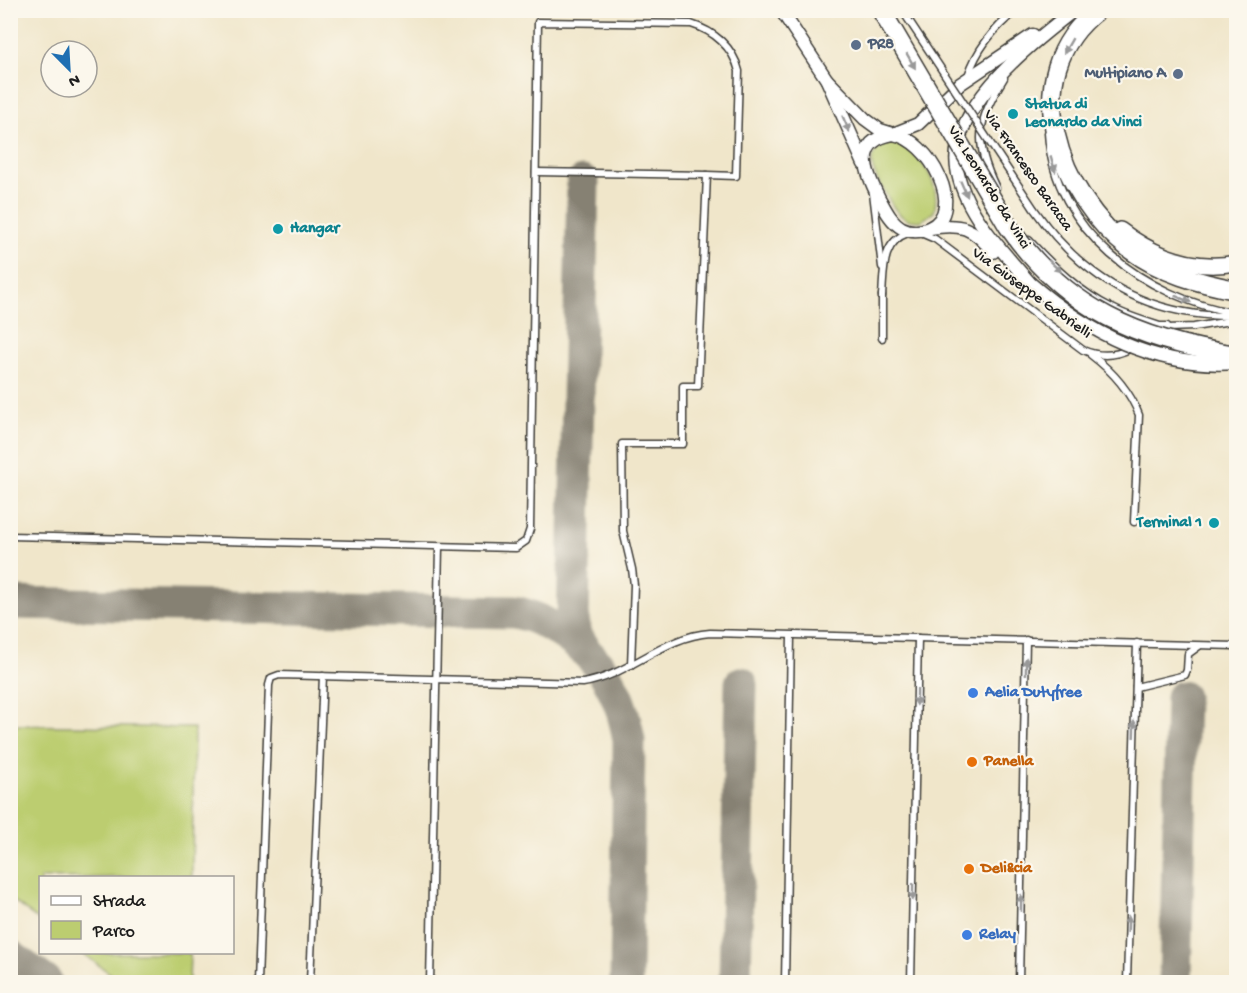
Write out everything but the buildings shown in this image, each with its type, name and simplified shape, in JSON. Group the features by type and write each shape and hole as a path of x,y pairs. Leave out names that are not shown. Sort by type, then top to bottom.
{"main road":[{"name":"Via Leonardo da Vinci","path":"881,10 1008,226 1026,251 1045,270 1082,301 1123,325 1183,346 1236,355"},
{"path":"1097,11 1081,26 1068,46 1053,85 1052,105 1056,141 1075,186 1086,203 1116,236 1146,260 1188,279 1236,290"}],"street":[{"path":"781,10 827,80 872,184 894,221 901,227 922,230 951,226 962,227 991,244"},
{"path":"866,168 866,154 872,143 885,135 910,128 922,121 947,95 968,79 1073,10"},
{"path":"1073,10 1022,53 991,86 972,111 957,148 957,168 962,186 991,244 1008,269 1089,327 1141,351 1189,361 1236,363"},
{"path":"827,80 865,119 880,130 901,135 917,144 927,156 940,179 945,200 942,216 934,225 922,230"},
{"path":"1075,186 1100,214 1152,252 1187,263 1217,266 1236,263"}],"lane":[{"name":"Via Francesco Baracca","path":"902,10 1034,209 1060,244 1093,272 1135,297 1166,308 1213,316 1236,316"},
{"path":"968,79 973,60 981,47 1017,10"},
{"path":"10,536 516,548 526,541 530,529 538,22 691,24 710,33 725,45 736,61 739,71 736,176 536,172"},
{"path":"1000,196 984,162 981,150 982,124 997,89 1022,53"},
{"path":"1053,85 1047,123 1051,159 1065,197 1083,226 1112,257 1151,284 1186,301 1236,316"},
{"path":"631,665 634,585 622,531 622,444 683,444 684,386 698,386 707,175"},
{"path":"872,184 882,264 882,338"},
{"path":"882,296 886,253 890,245 901,235 922,230"},
{"name":"Via Giuseppe Gabrielli","path":"922,230 1083,350 1102,356 1122,352 1159,332 1174,327 1194,327 1236,316"},
{"path":"1027,237 1058,270 1092,297 1112,309 1160,326 1174,327"},
{"path":"1083,350 1118,381 1139,414 1134,522"},
{"path":"430,982 438,546"},
{"path":"258,982 269,685 271,678 279,675 583,683 600,680 686,637 697,634 1236,646"},
{"path":"785,982 791,636"},
{"path":"911,982 918,638"},
{"path":"1019,982 1026,640"},
{"path":"1126,982 1137,643"},
{"path":"1136,687 1185,675 1188,670 1188,654 1196,647 1205,644"},
{"path":"310,982 323,676"}],"green space":[{"path":"896,141 914,154 932,180 936,201 934,212 921,221 903,217 893,207 873,169 873,156 877,150"},
{"path":"10,725 194,728 192,876 39,876 39,920 11,899"},
{"path":"83,954 190,954 189,982 122,982"}],"taxiway":[{"path":"583,182 573,619 576,636 583,646"},
{"path":"10,603 514,612 536,619 557,630 586,651 606,676 620,705 629,740 626,982"},
{"path":"735,982 741,683"},
{"path":"1175,982 1182,697"},
{"path":"10,956 46,982"}],"place":[{"name":"PR8","path":"856,45"},
{"name":"Multipiano A","path":"1178,74"},
{"name":"Statua di Leonardo da Vinci","path":"1013,114"},
{"name":"Hangar","path":"278,229"},
{"name":"Terminal 1","path":"1214,523"},
{"name":"Aelia Dutyfree","path":"973,693"},
{"name":"Panella","path":"972,762"},
{"name":"Deli&cia","path":"969,869"},
{"name":"Relay","path":"967,935"}]}
